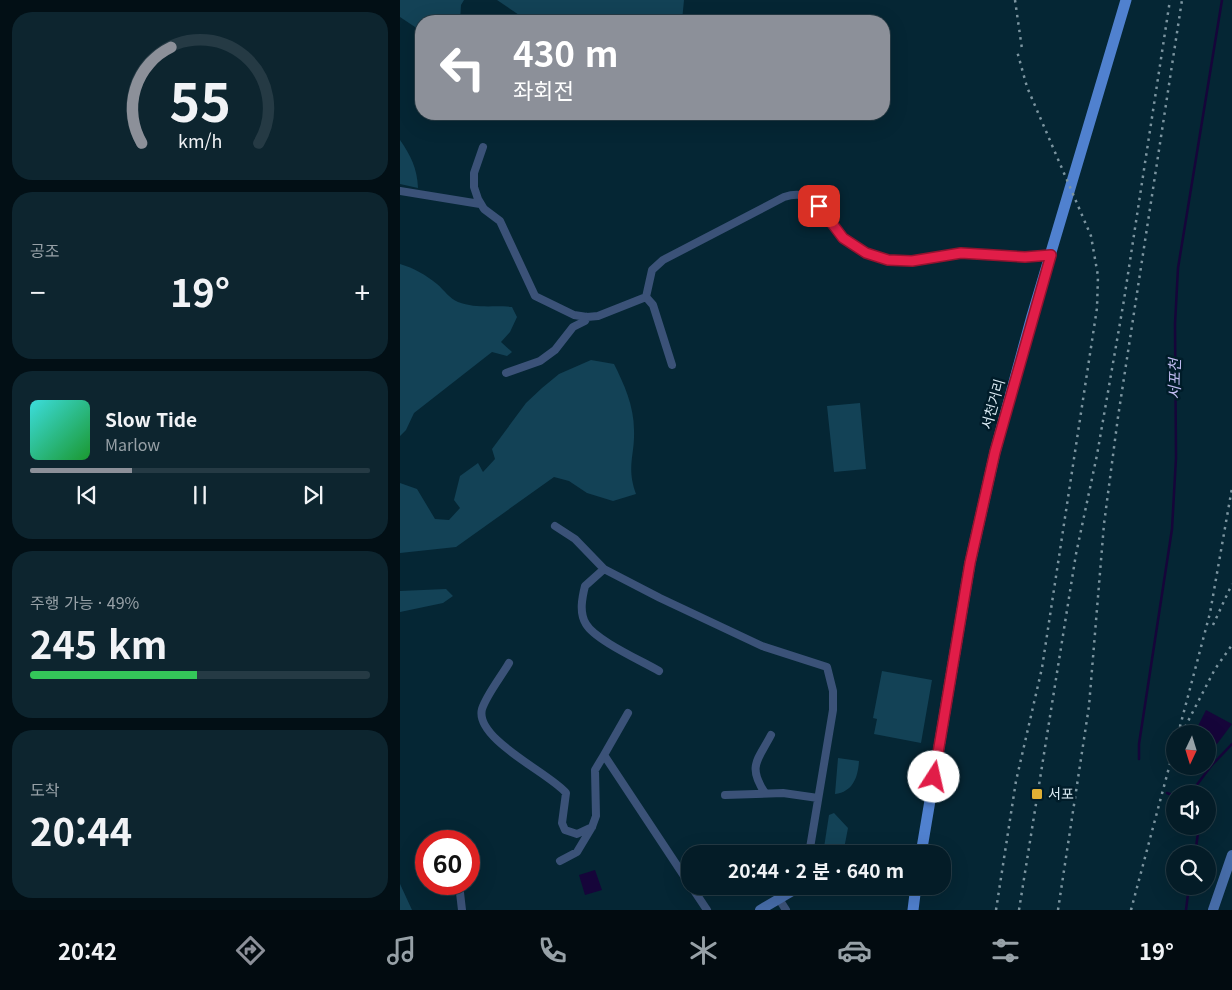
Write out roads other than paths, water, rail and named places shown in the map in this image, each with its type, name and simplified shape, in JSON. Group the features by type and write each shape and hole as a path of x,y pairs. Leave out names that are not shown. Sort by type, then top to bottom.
{"main road":[{"name":"서천거리","path":"923,845 970,563 995,452 1126,0"},
{"path":"913,910 915,895"}],"street":[{"path":"483,147 474,173 474,187 480,204 500,221 535,296 574,315 587,317 598,316 646,297"},
{"path":"400,191 480,204"},
{"path":"646,297 652,270 659,263 784,197 797,193 805,195 819,206 843,238 866,253 888,260 912,261 961,253 1025,257 1051,255"},
{"path":"646,297 653,305 672,365"},
{"path":"506,373 540,361 555,350 573,327 585,321 587,317"},
{"path":"555,526 575,539 604,569 660,598 762,646 827,667 833,691 833,710 810,845"},
{"path":"604,569 585,586 582,613 586,625 597,635 659,671"},
{"path":"509,663 482,709 483,723 493,735 526,763 564,790 566,798 562,823 566,830 577,834 585,832 592,827"},
{"path":"560,861 577,852 592,827 596,816 595,770 628,713"},
{"path":"765,793 757,782 754,771 760,753 771,735"},
{"path":"604,755 681,870"},
{"path":"725,795 783,793 818,798"},
{"path":"1213,910 1232,855"},
{"path":"460,895 462,910"},
{"path":"697,895 707,910"},
{"path":"760,910 785,895"},
{"path":"780,898 786,910"}],"waterway":[{"name":"서포천","path":"1139,759 1139,744 1172,529 1176,458 1175,324 1178,268 1222,0"},
{"path":"1197,785 1211,766 1232,744"},
{"name":"서포천","path":"1196,845 1198,835"},
{"name":"서포천","path":"1186,910 1188,895"}],"railway":[{"path":"1015,0 1022,49"},
{"path":"1019,910 1076,554 1097,455 1124,300 1170,0"},
{"path":"1058,910 1089,706 1104,524 1118,417 1182,0"},
{"path":"996,910 1016,781 1042,668 1097,308 1098,276 1091,236 1027,87 1017,51"},
{"path":"1180,725 1210,613 1232,488"},
{"path":"1213,625 1232,584"},
{"path":"1186,725 1215,669 1232,645"},
{"path":"1131,910 1167,775"}],"place":[{"name":"서포","path":"1037,794"}]}
